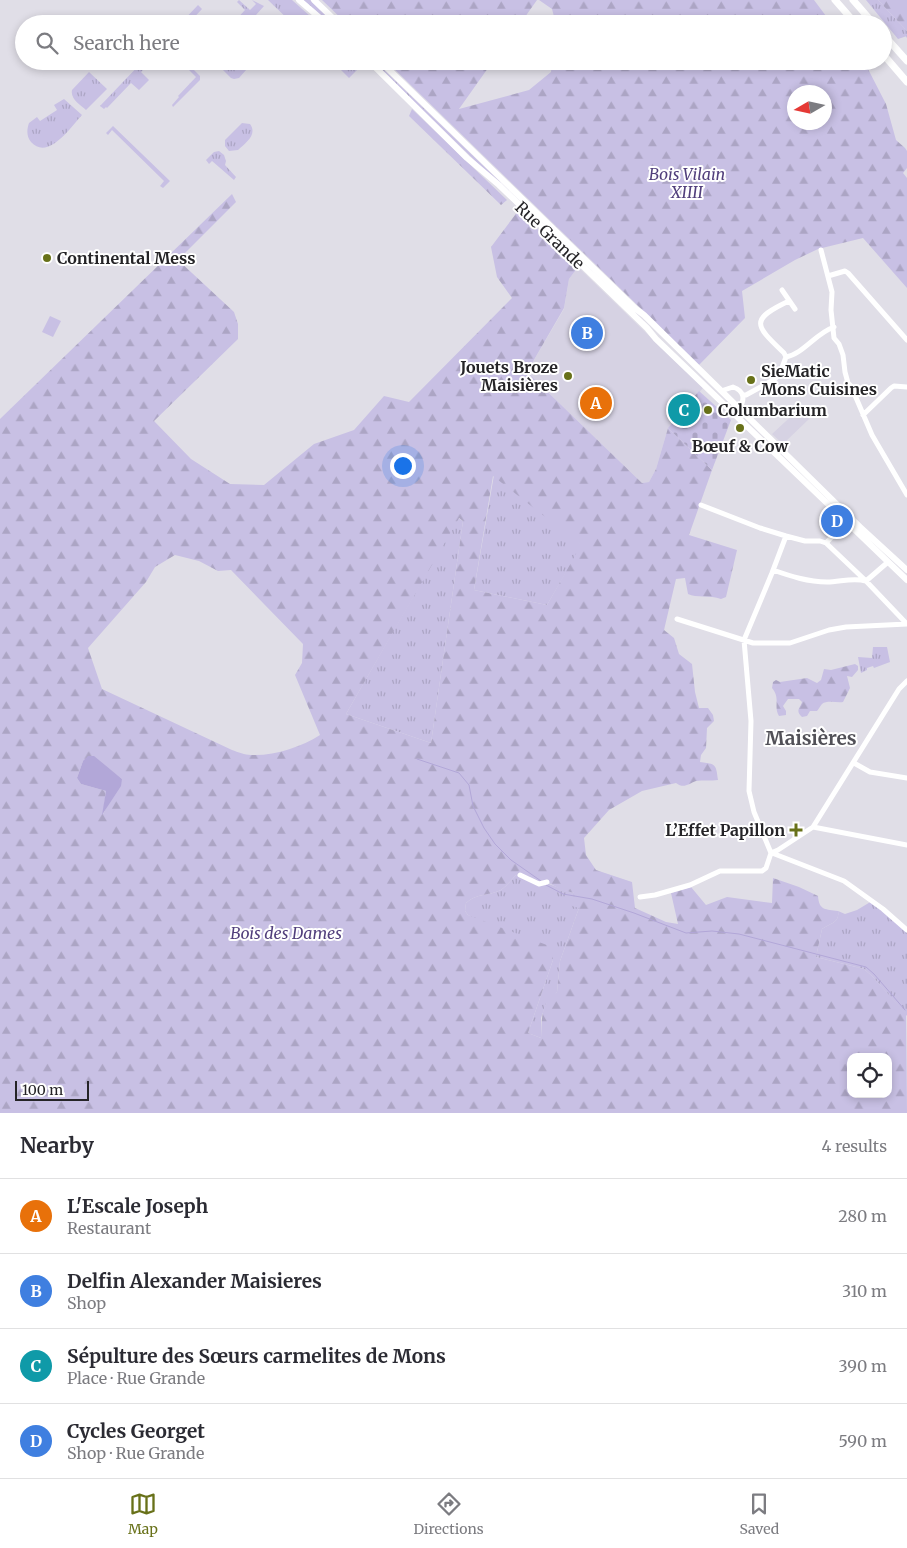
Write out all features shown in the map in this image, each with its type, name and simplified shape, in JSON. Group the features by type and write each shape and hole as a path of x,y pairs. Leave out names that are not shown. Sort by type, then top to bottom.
{"highway":[{"path":"835,0 848,15"},
{"path":"853,0 866,15"},
{"path":"892,44 907,61"},
{"path":"892,64 907,82"}],"main road":[{"path":"299,0 316,15"},
{"path":"314,0 330,15"},
{"name":"Rue Grande","path":"378,70 466,158 499,185 907,580"},
{"name":"Rue Grande","path":"389,70 860,528 907,570"}],"street":[{"path":"822,250 832,292 831,310 834,338 839,344 843,355 844,372 883,455 907,495"},
{"path":"828,276 845,271 848,273 907,340"},
{"path":"782,290 795,309"},
{"path":"786,357 763,333 761,324 765,313 789,301"},
{"path":"786,357 793,355 823,331 834,327"},
{"path":"743,394 746,395 775,379 780,373 786,357"},
{"path":"863,415 894,386 907,387"},
{"path":"721,391 734,387 743,394 743,402 739,409 730,409"},
{"path":"702,505 760,528 805,541 820,541 826,544 866,581 907,624"},
{"path":"826,544 846,522"},
{"path":"640,897 655,895 690,885 720,871 758,872 765,870 770,861 771,853 754,812 750,791 751,722 744,640 786,536"},
{"path":"773,570 794,577 824,582 858,579 866,581 873,577 888,562"},
{"path":"677,619 752,642 784,643 846,627 907,624"},
{"path":"771,853 813,827 899,689 907,681"},
{"path":"854,763 870,772 907,778"},
{"path":"813,827 907,846"},
{"path":"771,853 844,881 883,909 907,930"},
{"path":"520,875 544,883"}],"shaded area":[{"path":"578,267 703,388 668,428 656,469 649,482 642,483 527,372 564,309 569,279"},
{"path":"800,408 809,419 783,444 772,434"},
{"path":"88,756 94,756 122,779 121,786 102,815 106,791 81,784 77,778 83,761"}],"green space":[{"path":"239,0 250,10 256,4 252,0 264,6 256,15 240,15 245,10 237,2"},
{"path":"268,0 292,0 309,15 284,15"},
{"path":"303,0 310,0 326,15 320,15"},
{"path":"322,0 537,0 526,15 338,15"},
{"path":"539,0 814,0 825,15 554,15 552,9"},
{"path":"866,0 878,0 907,31 907,36 898,39 892,32 892,15 878,15"},
{"path":"878,0 907,0 907,31"},
{"path":"198,5 202,9 196,15 189,15"},
{"path":"134,70 143,70 141,72 149,80 139,90 131,83 107,108 104,109 100,106"},
{"path":"189,70 194,70 200,76 200,80 173,107 172,105 178,96 196,77"},
{"path":"223,70 246,70 239,78 231,78"},
{"path":"341,70 357,70 349,78"},
{"path":"381,70 384,70 644,321 642,322"},
{"name":"Bois Vilain XIIII","path":"395,70 487,70 459,109 529,90 551,70 869,70 886,104 896,140 907,151 907,168 903,173 907,178 907,288 863,238 818,249 742,291 745,318 699,365"},
{"path":"89,72 107,89 86,110 74,99 72,90"},
{"path":"64,99 82,115 59,140 52,145 38,147 28,137 29,123 37,117 40,121 57,110 54,105"},
{"path":"412,109 507,200 501,205 409,116"},
{"path":"242,123 250,124 252,135 238,150 229,151 225,146 225,140"},
{"path":"113,126 170,181 163,188 160,186 164,181 112,130 108,135 106,133"},
{"path":"219,151 224,155 225,165 236,177 234,180 212,161 209,164 206,160 214,152"},
{"name":"Bois des Dames","path":"232,194 236,202 178,260 234,312 238,324 238,339 154,421 191,459 230,484 264,485 314,444 354,430 384,396 409,402 512,298 497,277 491,247 518,211 578,267 569,279 564,308 527,372 642,483 649,482 656,469 668,428 712,470 689,535 737,550 726,597 721,599 688,594 685,578 676,579 664,630 674,638 679,654 692,664 699,708 708,708 713,715 714,721 707,728 706,748 701,755 700,762 712,764 716,768 718,780 696,781 684,786 676,783 642,791 609,810 584,838 586,855 596,870 632,882 635,908 666,922 678,924 671,893 691,887 706,905 727,897 772,903 773,878 818,896 822,907 838,911 836,920 822,929 816,957 864,969 906,1014 907,1113 0,1113 0,419","holes":["493,476 581,545 547,605 474,590","459,518 463,521 431,743 346,714","175,555 199,561 218,571 231,570 303,644 302,663 295,675 320,735 296,747 278,752 260,755 246,754 232,750 102,689 88,648 146,582 155,567","83,761 109,769 122,779 103,814 106,791 81,784 77,778","516,875 524,876 541,884 547,882 560,889 574,893 572,906 579,908 560,961 557,992 547,1001 543,1012 541,1038 528,1033 553,960 552,947 468,915 465,911 466,903 470,900 501,890"]},
{"path":"50,316 61,321 53,337 42,332"},
{"path":"699,391 731,420 712,470 668,428"},
{"path":"494,475 582,545 547,605 474,590"},
{"path":"458,518 463,521 431,743 346,714"},
{"path":"873,647 887,647 890,662 874,668 873,666 867,668 867,670 861,673 858,657 872,658"},
{"path":"855,664 858,666 858,670 852,677 847,676 850,688 843,702 824,703 817,711 810,711 807,716 802,717 798,711 802,702 799,699 788,699 783,706 786,715 779,716 777,712 777,699 772,688 773,682 776,680 780,682 807,678 817,683 821,680 824,669 831,670"},
{"path":"516,875 538,880 574,893 579,908 560,961 557,992 546,1004 541,1018 541,1038 528,1033 553,960 468,915 465,911 466,903 470,900 501,890"},
{"path":"872,901 907,930 907,1016 864,969 816,957 822,929 836,920 838,911 845,914 857,910"}],"waterway":[{"path":"417,759 459,773 469,785 473,806 484,828 495,844 511,860 541,881"},
{"path":"546,885 563,894 592,899 686,933 712,931 739,934 866,967 905,1010"}],"place":[{"name":"Continental Mess","path":"47,258"},
{"name":"Delfin Alexander Maisieres","path":"587,333"},
{"name":"Jouets Broze Maisières","path":"568,376"},
{"name":"SieMatic Mons Cuisines","path":"751,380"},
{"name":"L'Escale Joseph","path":"596,403"},
{"name":"Sépulture des Sœurs carmelites de Mons","path":"684,410"},
{"name":"Columbarium","path":"708,410"},
{"name":"Bœuf & Cow","path":"740,428"},
{"name":"Cycles Georget","path":"837,521"},
{"name":"L’Effet Papillon","path":"796,830"}],"district":[{"name":"Maisières","path":"811,738"}]}
